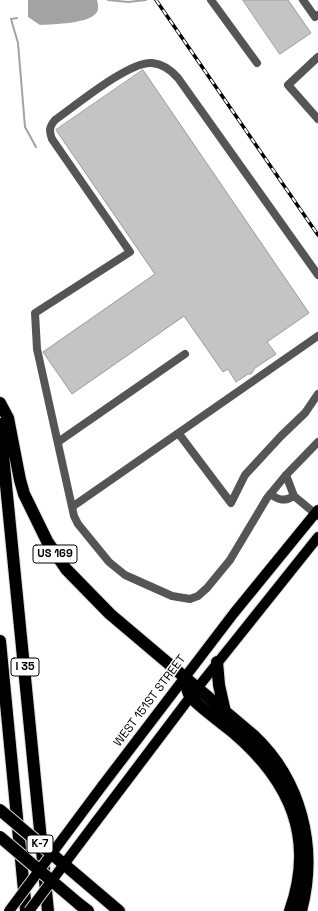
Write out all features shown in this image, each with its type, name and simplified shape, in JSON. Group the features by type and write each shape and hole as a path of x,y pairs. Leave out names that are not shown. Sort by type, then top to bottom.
{"highway":[{"name":"US 169","path":"0,403 8,418 24,494 39,526 56,556 88,594 184,677"},
{"name":"I 35","path":"0,424 48,911"},
{"name":"I 35","path":"0,641 26,911"},
{"path":"217,662 219,685 225,712"},
{"path":"184,677 194,692 258,754 275,776 290,805 297,828 300,856 297,884 290,911"},
{"path":"194,692 225,712 253,735 274,755 288,776 299,799 307,822 310,847 310,872 307,894 301,911"},
{"name":"K-7","path":"0,810 119,911"},
{"path":"0,837 83,907"}],"main road":[{"name":"WEST 151ST STREET","path":"8,911 184,677 317,513"},
{"path":"29,911 217,662 318,537"}],"lane":[{"path":"211,0 257,63"},
{"path":"304,0 315,17 318,15"},
{"path":"318,57 288,85 318,119"},
{"path":"318,274 171,70 151,63 142,64 122,72 55,120 49,131 52,139 130,252 35,313 37,349 72,507 78,524 117,570 124,575 172,596 190,599 198,596 207,588 230,560 270,494 318,442"},
{"path":"72,507 318,336"},
{"path":"58,442 185,354"},
{"path":"178,434 231,503 246,475 304,413 318,394"},
{"path":"286,475 294,496 317,513"},
{"path":"270,494 279,500 288,500 294,496"}],"shaded area":[{"path":"28,0 97,0 98,9 93,16 87,19 62,24 40,25 28,17"}],"building":[{"path":"243,0 288,0 311,33 280,54"},
{"path":"143,70 309,313 267,342 276,354 255,368 251,374 248,374 236,382 228,369 223,372 184,316 72,394 43,352 155,274 56,130"}],"waterway":[{"path":"108,0 128,2 146,0"},
{"path":"17,18 11,19 18,43 25,127 36,147"}],"railway":[{"path":"156,0 318,235"}]}
